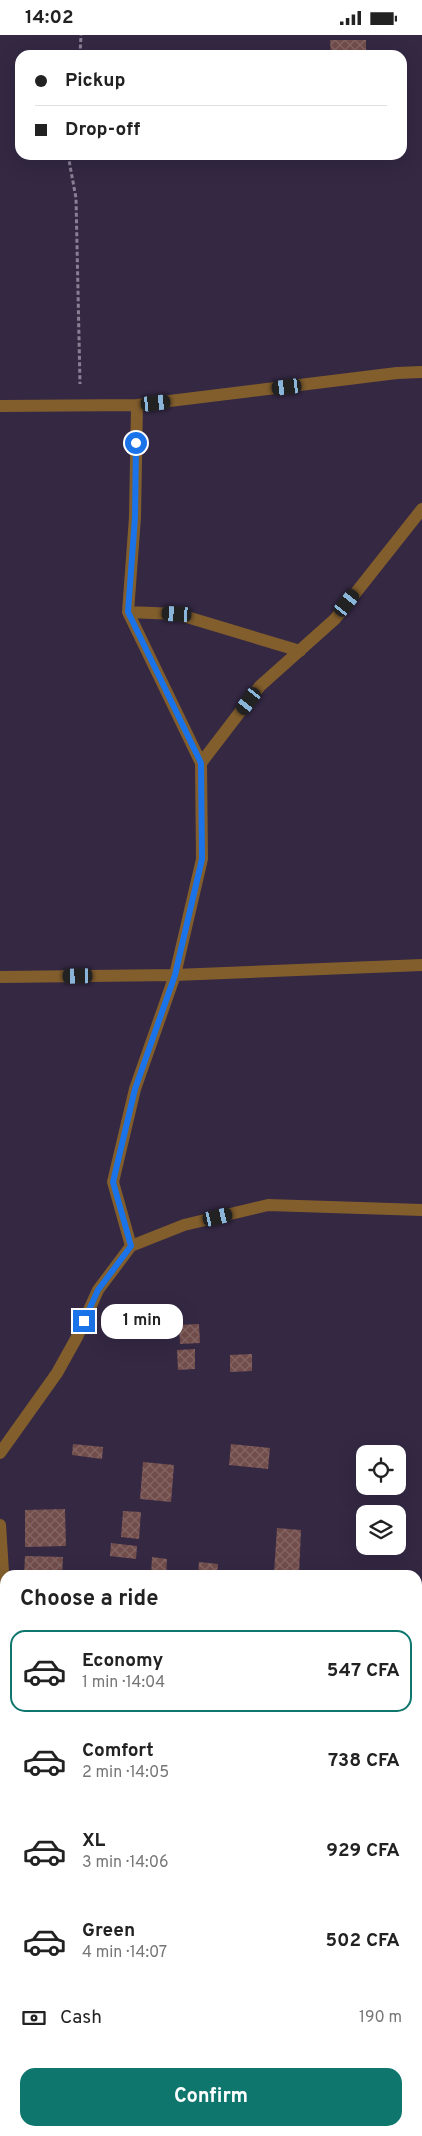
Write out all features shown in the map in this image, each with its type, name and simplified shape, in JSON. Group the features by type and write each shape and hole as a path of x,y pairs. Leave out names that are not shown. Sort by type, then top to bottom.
{"street":[{"path":"0,406 137,405 397,373 422,372"},
{"path":"131,1246 113,1182 135,1089 175,975 202,859 201,763 128,612 135,517 137,405"},
{"path":"201,763 260,686 335,619 422,509"},
{"path":"128,612 177,614 300,651"},
{"path":"0,977 175,975 422,965"},
{"path":"0,1453 57,1373 98,1290 131,1246 184,1225 268,1205 422,1210"},
{"path":"0,1525 3,1570"}],"path":[{"path":"80,50 81,35"},
{"path":"69,160 76,198 80,405"}],"building":[{"path":"330,40 366,40 366,50 331,50"},
{"path":"199,1324 200,1343 180,1344 179,1325"},
{"path":"195,1349 195,1369 178,1370 177,1350"},
{"path":"252,1354 252,1371 230,1372 230,1355"},
{"path":"73,1444 103,1447 102,1459 72,1455"},
{"path":"231,1444 270,1448 268,1469 229,1465"},
{"path":"143,1462 174,1465 171,1502 140,1499"},
{"path":"65,1509 66,1546 25,1547 25,1510"},
{"path":"123,1511 141,1512 139,1539 121,1537"},
{"path":"277,1528 301,1530 299,1570 274,1570"},
{"path":"111,1543 137,1546 136,1559 110,1556"},
{"path":"25,1556 63,1557 62,1570 24,1570"},
{"path":"152,1557 167,1559 166,1570 151,1570"},
{"path":"199,1562 218,1564 217,1570 198,1570"}],"route":[{"path":"84,1321 98,1290 131,1246 113,1182 135,1089 175,975 202,859 201,763 128,612 135,517 136,443"}]}
